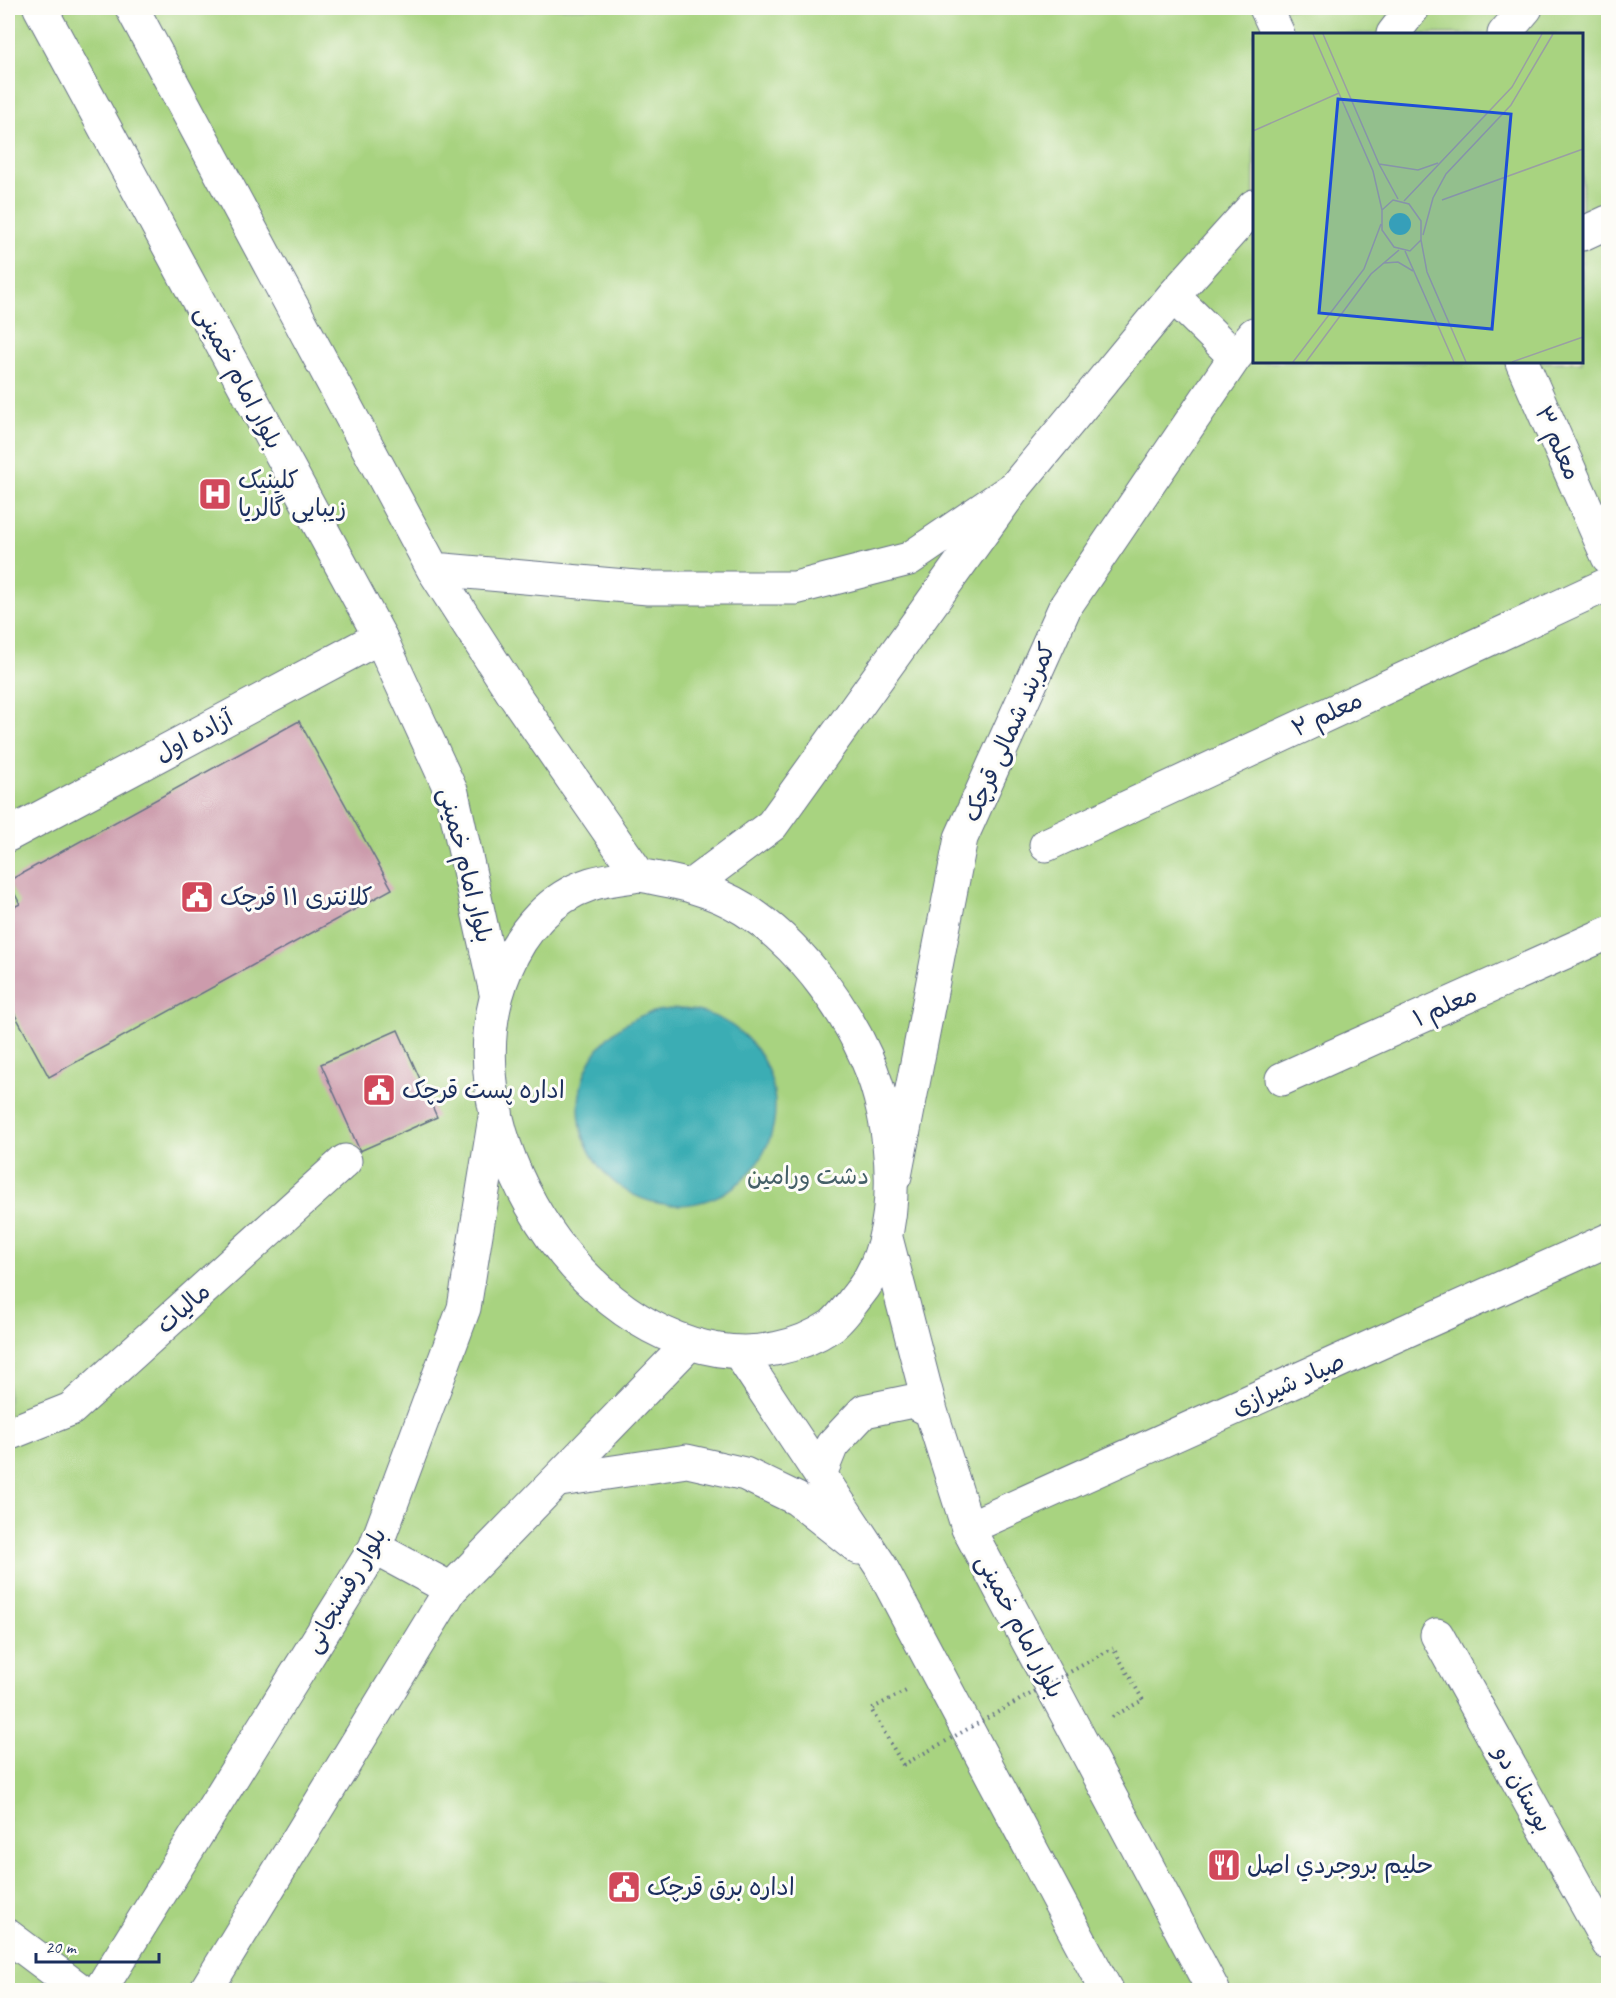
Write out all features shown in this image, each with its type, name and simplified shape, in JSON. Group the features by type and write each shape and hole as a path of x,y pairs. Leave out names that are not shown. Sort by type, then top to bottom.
{"main road":[{"name":"بلوار امام خمینی","path":"40,8 380,637 452,793 496,993"},
{"path":"132,8 433,569 518,700 639,875"},
{"path":"1266,8 1278,33"},
{"path":"1394,33 1413,8"},
{"path":"1505,33 1526,8"},
{"path":"693,884 772,825 1015,487 1173,296 1253,207"},
{"path":"1583,233 1608,222"},
{"path":"1173,296 1245,346"},
{"name":"کمربند شمالی قرچک","path":"893,1184 962,838 1065,607 1245,346"},
{"name":"معلم ۳","path":"1522,363 1608,557"},
{"path":"433,569 648,588 795,588 909,559 1015,487"},
{"name":"معلم ۲","path":"1046,844 1608,584"},
{"name":"آزاده اول","path":"8,835 380,637"},
{"path":"639,875 693,884 744,909 792,949 834,1000 867,1058 885,1120 893,1184 886,1238 865,1287 833,1325 790,1347 740,1354 688,1345 637,1321 589,1282 554,1240 515,1174 496,1111 489,1048 496,993 517,944 549,906 591,884 639,875"},
{"name":"معلم ۱","path":"1282,1079 1608,933"},
{"name":"بلوار رفسنجانی","path":"100,1990 375,1548 464,1308 496,1111"},
{"name":"مالیات","path":"8,1434 71,1409 345,1161"},
{"name":"بلوار امام خمینی","path":"886,1238 931,1411 968,1528 1213,1990"},
{"name":"صیاد شیرازی","path":"968,1528 1608,1240"},
{"path":"206,1990 451,1590 560,1480 688,1345"},
{"path":"740,1354 821,1472 880,1565 1106,1990"},
{"path":"821,1472 832,1445 864,1411 912,1401 931,1411"},
{"path":"560,1480 687,1461 745,1474 797,1499 880,1565"},
{"path":"375,1548 451,1590"},
{"name":"بوستان دو","path":"1437,1635 1608,1943"},
{"path":"8,1936 80,1990"}],"path":[{"path":"871,1708 903,1765 1113,1648 1143,1700"}],"green space":[{"name":"دشت ورامین","path":"8,8 1608,8 1608,1990 8,1990"}],"water":[{"path":"667,1009 687,1009 723,1020 732,1025 753,1045 768,1069 775,1097 775,1117 768,1145 759,1162 739,1183 715,1198 687,1205 667,1205 639,1198 622,1189 595,1162 583,1135 579,1117 579,1097 586,1069 595,1052 622,1025 649,1013"}],"building":[{"name":"کلانتری ۱۱ قرچک","path":"299,721 392,889 49,1077 8,1002 8,910 20,904 8,881"},
{"name":"اداره پست قرچک","path":"398,1030 437,1117 360,1151 321,1064"}],"place":[{"name":"کلینیک زیبایی گالریا","path":"215,494"},
{"name":"کلانتری ۱۱ قرچک","path":"197,897"},
{"name":"اداره پست قرچک","path":"379,1090"},
{"name":"حليم بروجردي اصل","path":"1224,1865"},
{"name":"اداره برق قرچک","path":"624,1887"}]}
